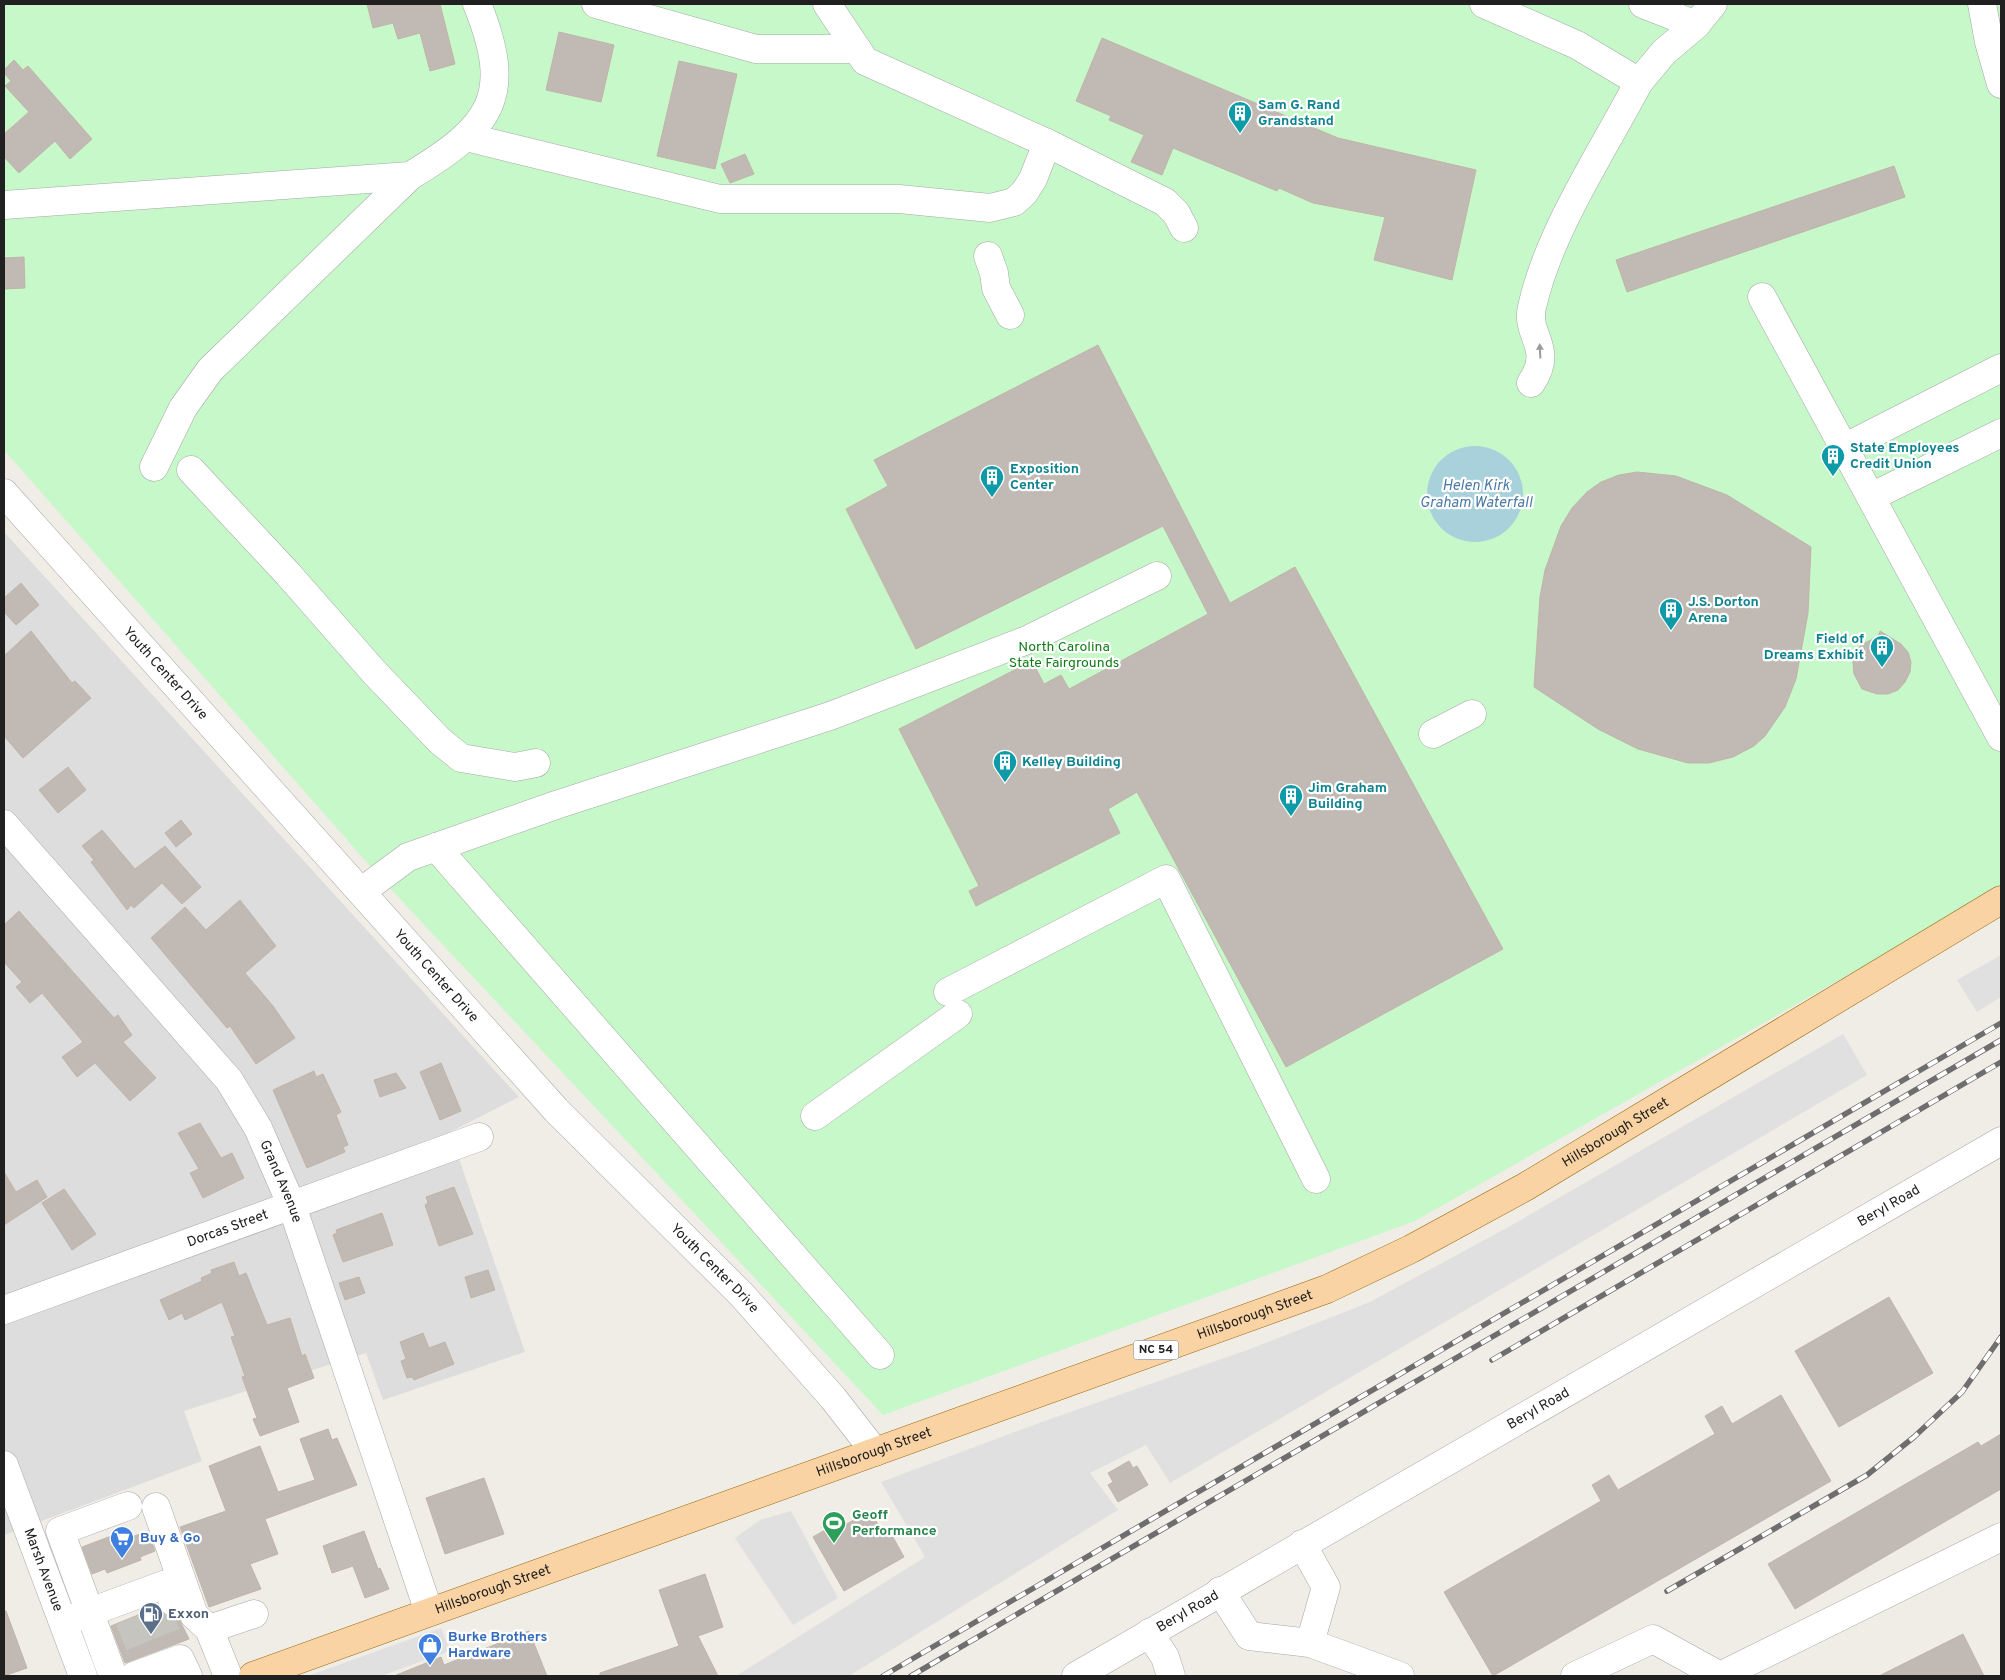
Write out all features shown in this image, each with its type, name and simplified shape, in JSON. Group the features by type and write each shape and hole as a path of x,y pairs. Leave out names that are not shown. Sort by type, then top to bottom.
{"main road":[{"name":"Hillsborough Street","path":"259,1675 1327,1289 1411,1249 1525,1186 2001,900"}],"street":[{"path":"154,467 183,408 210,370 410,176 442,156 466,137 486,111 492,100 495,83 495,59 489,33 477,4"},
{"path":"596,4 756,49 857,49"},
{"path":"827,4 865,62 1047,143 1165,202 1176,213 1184,228"},
{"path":"1484,4 1577,45 1639,82"},
{"path":"1643,4 1696,26"},
{"path":"1531,383 1538,373 1541,349 1529,319 1536,288 1547,258 1639,82 1664,52 1696,26 1713,4"},
{"path":"1982,4 1989,42 2001,84"},
{"path":"466,137 720,199 899,199 990,208 1014,202 1024,193 1033,179 1047,143"},
{"path":"4,205 410,176"},
{"path":"988,256 994,273 996,288 1010,315"},
{"path":"1762,297 2001,737"},
{"path":"1844,448 2001,368"},
{"path":"1871,498 2001,433"},
{"path":"191,470 288,574 374,672 440,741 461,758 516,767 536,763"},
{"name":"Youth Center Drive","path":"4,493 556,1110 742,1295 833,1398 875,1452"},
{"path":"362,891 408,857 830,716 1028,640 1157,576"},
{"path":"1433,734 1472,714"},
{"name":"Grand Avenue","path":"4,824 229,1080 258,1128 292,1206 429,1612"},
{"path":"436,847 880,1355"},
{"path":"815,1116 953,1003 1166,879 1316,1179"},
{"name":"Dorcas Street","path":"4,1310 479,1137"},
{"name":"Beryl Road","path":"1076,1676 2001,1141"},
{"name":"Marsh Avenue","path":"4,1465 84,1676"},
{"path":"32,1542 128,1506"},
{"path":"156,1507 194,1615 185,1652"},
{"path":"60,1530 90,1612 126,1671 185,1652 254,1614"},
{"path":"1575,1676 1652,1638 1720,1676 2001,1537"},
{"path":"1302,1544 1326,1587 1310,1643"},
{"path":"1220,1591 1249,1636 1310,1643 1400,1676"},
{"path":"63,1622 90,1612 126,1610 160,1600"},
{"path":"1149,1633 1165,1657 1170,1676"},
{"path":"185,1652 228,1676"}],"shaded area":[{"path":"4,532 519,1097 450,1132 525,1352 383,1400 366,1353 184,1411 202,1461 4,1535"},
{"path":"2001,955 2001,997 1977,1012 1957,980"},
{"path":"1843,1034 1867,1075 1170,1483 1146,1445 1090,1473 1118,1510 849,1676 736,1676 925,1557 881,1482 1039,1423 1250,1349 1370,1302 1512,1225"},
{"path":"791,1511 838,1598 793,1625 735,1538 760,1520"},
{"path":"441,1628 450,1651 381,1676 308,1676"}],"green space":[{"name":"North Carolina State Fairgrounds","path":"4,4 2001,4 2001,888 1415,1221 883,1415 385,883 4,450"}],"water":[{"name":"Helen Kirk Graham Waterfall","path":"1475,446 1493,450 1509,460 1519,476 1523,494 1519,512 1509,528 1493,538 1475,542 1457,538 1441,528 1431,512 1427,494 1431,476 1441,460 1457,450"}],"building":[{"path":"367,4 440,4 455,64 430,71 420,33 398,39 393,23 373,28"},
{"path":"559,32 614,45 601,102 546,90"},
{"name":"Sam G. Rand Grandstand","path":"1102,38 1338,138 1476,170 1452,280 1374,260 1385,217 1313,203 1279,188 1277,191 1173,148 1162,175 1131,162 1144,135 1109,120 1111,116 1076,101"},
{"path":"14,60 23,70 28,66 92,139 70,159 55,141 19,173 4,157 4,134 29,112 5,86 11,81 4,73 4,70"},
{"path":"679,61 737,74 715,169 657,156"},
{"path":"745,154 754,174 730,183 721,164"},
{"path":"1894,166 1905,197 1627,292 1616,260"},
{"path":"24,257 25,288 4,289 4,258"},
{"path":"1098,345 1230,603 1295,567 1503,949 1286,1067 1137,792 1108,809 1120,833 976,906 969,891 979,886 899,729 1032,661 1044,684 1061,675 1069,689 1208,614 1163,526 916,649 846,509 888,486 874,460"},
{"name":"J.S. Dorton Arena","path":"1637,472 1676,476 1727,495 1811,547 1808,613 1796,679 1785,707 1765,736 1754,746 1733,757 1709,763 1688,763 1638,749 1598,729 1534,687 1540,597 1545,570 1561,526 1572,508 1587,492 1601,482 1619,475"},
{"path":"21,583 39,605 16,625 4,612 4,598"},
{"path":"31,631 72,683 75,681 91,698 23,758 4,736 4,656"},
{"name":"Field of Dreams Exhibit","path":"1880,631 1901,644 1908,652 1911,662 1910,672 1905,682 1898,690 1888,694 1877,694 1862,689 1854,674 1853,663 1855,653 1862,644 1878,637"},
{"path":"68,767 86,790 58,813 39,790"},
{"path":"181,820 192,834 176,847 165,833"},
{"path":"102,830 135,869 165,846 201,887 182,904 162,883 134,908 131,905 127,910 91,862 94,860 82,846"},
{"path":"240,900 276,946 245,973 273,1006 295,1038 256,1064 230,1026 227,1028 151,938 185,907 206,930"},
{"path":"19,911 114,1018 118,1015 132,1035 123,1042 156,1078 130,1101 95,1063 77,1077 62,1057 83,1042 42,993 30,1003 16,987 22,982 4,962 4,925"},
{"path":"441,1063 461,1111 440,1120 420,1072"},
{"path":"314,1071 316,1077 323,1074 341,1112 336,1115 348,1145 343,1147 345,1152 307,1168 273,1090"},
{"path":"396,1073 406,1088 380,1097 374,1080"},
{"path":"200,1123 221,1158 232,1153 244,1178 203,1198 190,1173 199,1169 178,1133"},
{"path":"4,1172 16,1192 37,1180 47,1197 4,1225"},
{"path":"454,1187 473,1234 439,1246 425,1205 428,1203 426,1197"},
{"path":"64,1189 96,1234 72,1250 42,1203"},
{"path":"382,1213 393,1245 343,1262 333,1235 337,1233 336,1230"},
{"path":"234,1262 239,1276 246,1273 267,1325 290,1318 302,1356 305,1354 314,1378 287,1388 299,1422 260,1436 253,1419 257,1418 242,1377 245,1376 231,1337 235,1336 222,1302 185,1320 182,1313 169,1320 160,1300 202,1281 201,1278 212,1273 211,1270"},
{"path":"488,1270 495,1290 471,1298 465,1277"},
{"path":"359,1277 365,1293 345,1300 339,1283"},
{"path":"1889,1297 1933,1373 1839,1427 1795,1351"},
{"path":"423,1333 429,1348 445,1342 454,1364 414,1380 412,1377 407,1378 401,1361 406,1359 400,1342"},
{"path":"1781,1395 1831,1481 1493,1676 1444,1592 1601,1501 1592,1485 1609,1475 1618,1490 1715,1434 1705,1416 1722,1406 1732,1424"},
{"path":"328,1429 332,1440 337,1438 357,1485 265,1519 278,1554 250,1564 261,1589 209,1607 180,1527 226,1511 209,1466 260,1446 278,1492 315,1480 300,1439"},
{"path":"2001,1434 2001,1489 1795,1609 1768,1564 1978,1442 1981,1446"},
{"path":"1129,1461 1133,1468 1137,1466 1148,1485 1118,1502 1108,1485 1113,1482 1108,1473"},
{"path":"484,1478 504,1534 445,1554 426,1498"},
{"path":"870,1511 883,1533 889,1530 904,1557 844,1591 813,1537 840,1521 843,1526"},
{"path":"130,1529 132,1537 148,1531 155,1551 140,1557 141,1560 107,1573 105,1569 92,1574 82,1547"},
{"path":"364,1531 378,1569 380,1568 389,1589 365,1598 353,1566 332,1573 323,1546"},
{"path":"705,1574 723,1627 698,1636 718,1676 600,1676 600,1673 679,1646 659,1590"},
{"path":"158,1607 164,1614 170,1617 178,1617 189,1639 125,1663 111,1626"},
{"path":"4,1611 6,1611 27,1668 4,1676"},
{"path":"529,1631 547,1676 394,1676 441,1657 444,1665"},
{"path":"1963,1634 1984,1676 1879,1676"}],"tunnel":[{"path":"156,1608 171,1646"},
{"path":"129,1619 144,1656"}],"railway":[{"path":"883,1676 2001,1023"},
{"path":"911,1676 2001,1040"},
{"path":"1492,1360 2001,1062"},
{"path":"1667,1591 1867,1475 1914,1437 1962,1392 2001,1337"}],"place":[{"name":"Sam G. Rand Grandstand","path":"1240,134"},
{"name":"State Employees Credit Union","path":"1833,477"},
{"name":"Exposition Center","path":"992,498"},
{"name":"J.S. Dorton Arena","path":"1671,631"},
{"name":"Field of Dreams Exhibit","path":"1882,668"},
{"name":"Kelley Building","path":"1005,783"},
{"name":"Jim Graham Building","path":"1291,817"},
{"name":"Geoff Performance","path":"834,1544"},
{"name":"Buy & Go","path":"122,1559"},
{"name":"Exxon","path":"151,1635"},
{"name":"Burke Brothers Hardware","path":"430,1666"}]}
